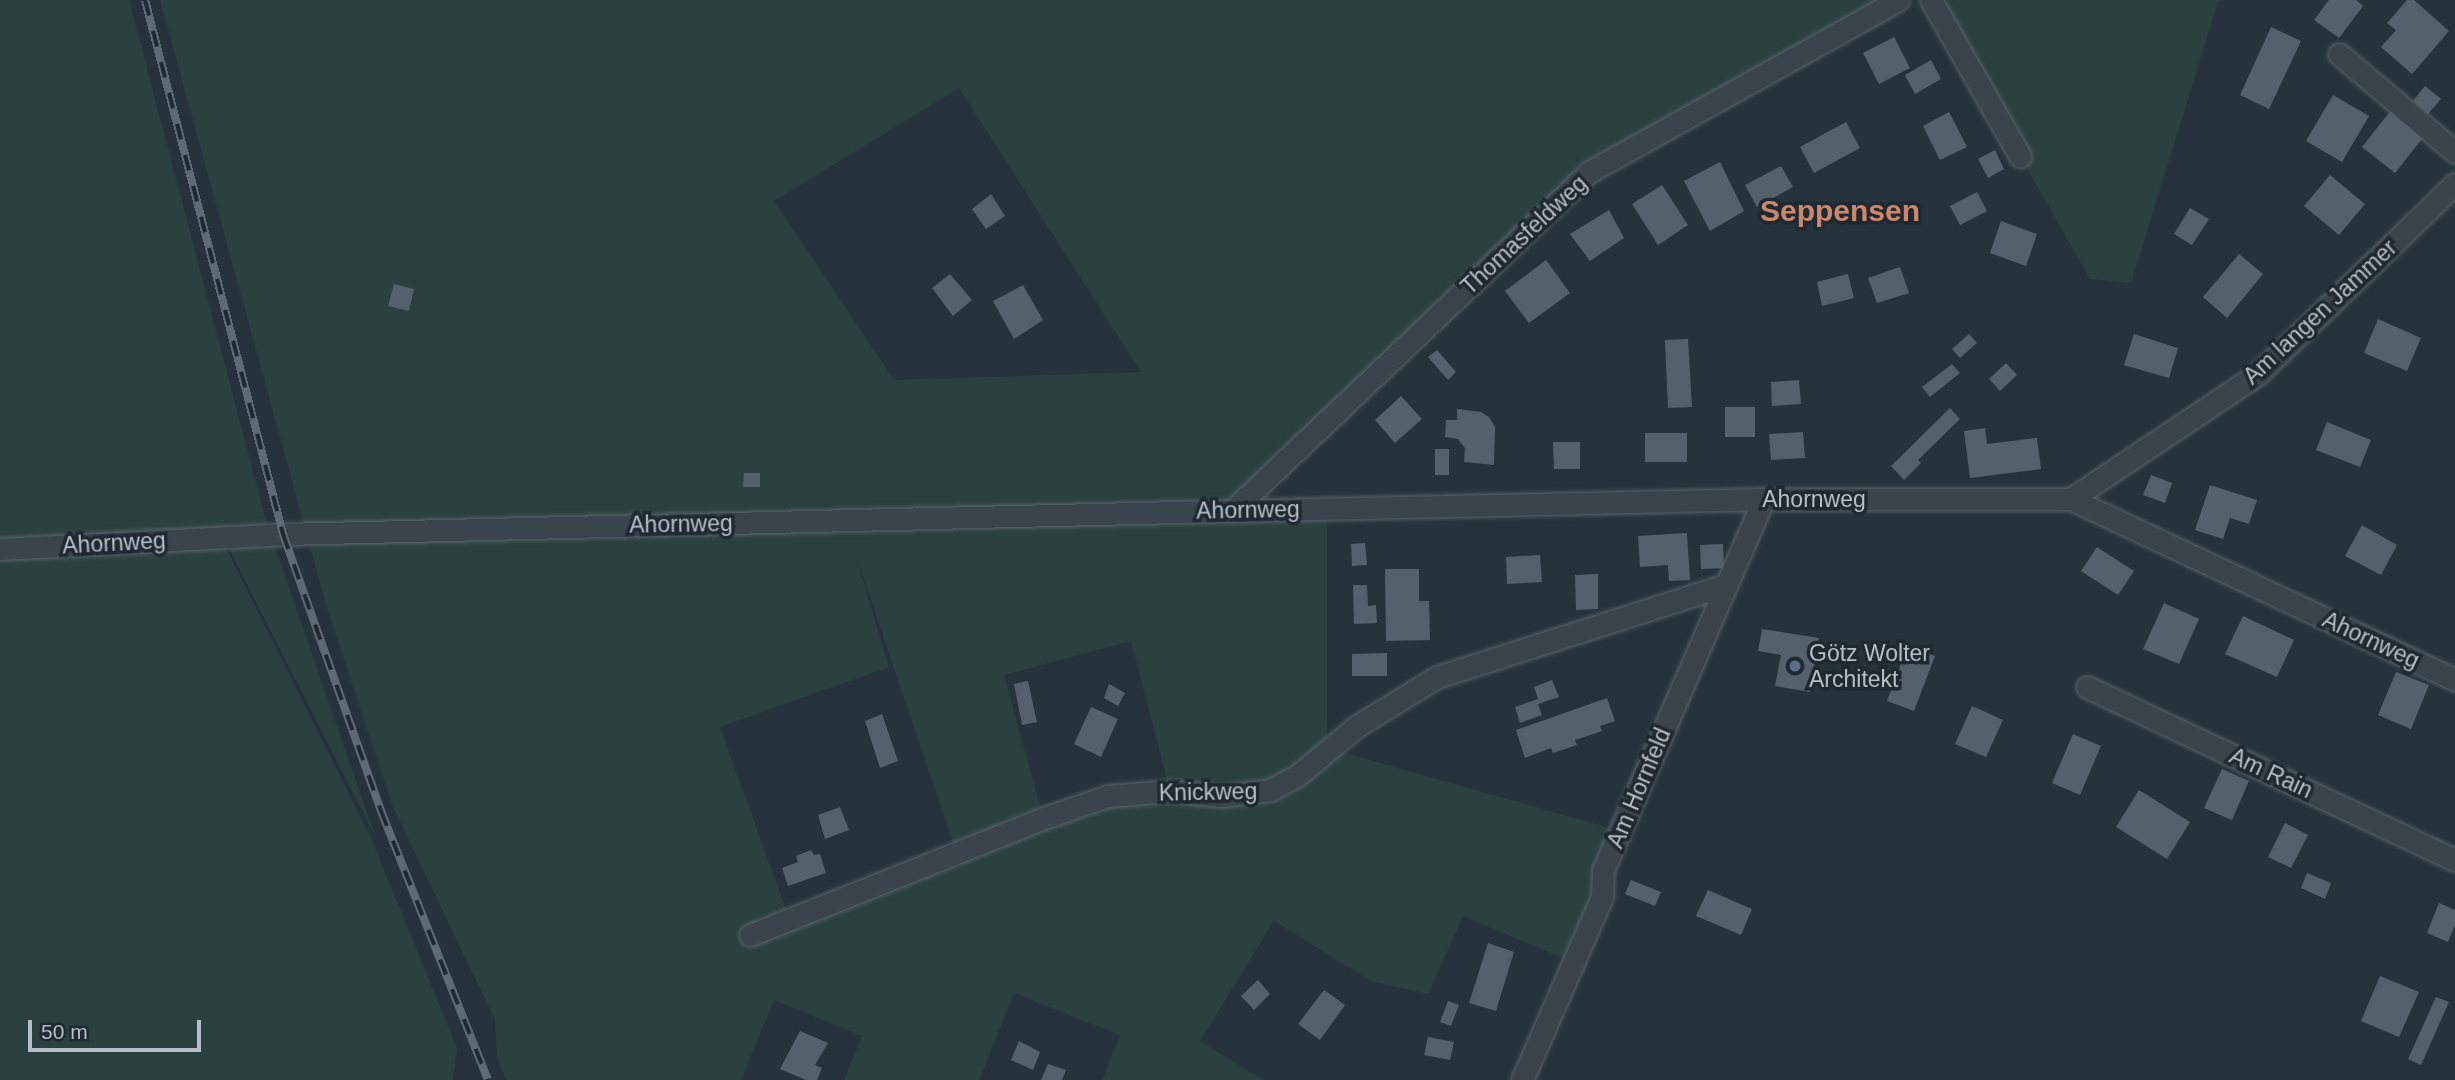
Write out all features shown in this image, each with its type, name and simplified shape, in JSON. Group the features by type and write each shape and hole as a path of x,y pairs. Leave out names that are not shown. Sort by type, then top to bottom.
{"street":[{"name":"Thomasfeldweg","path":"1232,511 1589,173 1898,0"},
{"path":"1931,0 2020,156"},
{"path":"2339,54 2455,152"},
{"name":"Am langen Jammer","path":"2071,499 2259,373 2455,184"},
{"name":"Ahornweg","path":"0,548 283,534 1232,511 1764,499 2071,499 2455,680"},
{"name":"Am Hornfeld","path":"1522,1080 1602,897 1604,871 1620,831 1764,499"},
{"name":"Knickweg","path":"750,935 1044,818 1108,796 1170,791 1222,796 1270,790 1298,775 1357,726 1437,677 1726,586"},
{"name":"Am Rain","path":"2087,687 2455,859"}],"green space":[{"path":"0,0 129,0 266,521 375,836 223,537 0,549"},
{"path":"160,0 1898,0 1589,172 1233,510 1327,509 1327,748 1620,831 1572,962 1463,916 1428,994 1371,981 1274,921 1200,1041 1263,1080 1102,1080 1120,1035 1014,993 979,1080 844,1080 862,1036 774,1000 741,1080 506,1080 497,1058 495,1020 393,807 327,608","holes":["959,88 1141,372 894,380 774,201","855,553 957,854 789,918 720,727 889,667","1131,641 1170,791 1043,817 1004,675"]},
{"path":"1931,0 2225,0 2218,2 2131,283 2090,279"},
{"path":"222,540 371,838 457,1048 453,1080 0,1080 0,553"}],"building":[{"path":"2329,0 2356,0 2363,6 2339,38 2314,20"},
{"path":"2407,0 2414,0 2449,31 2412,74 2381,47 2396,30 2387,23"},
{"path":"2271,27 2301,41 2269,109 2240,95"},
{"path":"1894,37 1910,68 1879,84 1863,53"},
{"path":"1931,60 1941,79 1915,94 1905,75"},
{"path":"2425,86 2441,99 2428,114 2413,101"},
{"path":"2333,95 2369,116 2342,162 2306,141"},
{"path":"2392,109 2425,135 2395,173 2362,147"},
{"path":"1949,112 1967,147 1940,160 1923,126"},
{"path":"1846,122 1860,148 1814,173 1800,147"},
{"path":"1995,150 2004,169 1988,178 1978,159"},
{"path":"1720,162 1744,211 1710,231 1684,181"},
{"path":"1781,166 1793,187 1757,207 1745,185"},
{"path":"2330,175 2365,204 2339,235 2304,206"},
{"path":"1662,185 1688,225 1658,245 1632,204"},
{"path":"1977,192 1987,211 1960,225 1950,206"},
{"path":"991,194 1005,216 986,229 972,209"},
{"path":"2190,208 2209,219 2192,245 2174,234"},
{"path":"1609,210 1624,238 1590,261 1570,234"},
{"path":"2001,221 2037,234 2026,266 1990,253"},
{"path":"2239,254 2263,274 2227,318 2203,297"},
{"path":"1546,260 1570,293 1529,323 1505,291"},
{"path":"1900,267 1909,293 1877,303 1868,278"},
{"path":"950,274 972,300 953,316 932,288"},
{"path":"1848,274 1854,298 1822,306 1817,282"},
{"path":"394,284 414,289 409,311 388,306"},
{"path":"1023,285 1043,320 1014,339 993,301"},
{"path":"2378,319 2421,338 2407,371 2364,353"},
{"path":"1969,334 1977,343 1960,358 1952,349"},
{"path":"2134,334 2178,348 2169,378 2124,365"},
{"path":"1688,339 1692,407 1668,408 1665,340"},
{"path":"1437,350 1456,372 1448,380 1428,357"},
{"path":"2006,363 2017,375 2000,391 1989,379"},
{"path":"1952,364 1960,373 1930,397 1922,387"},
{"path":"1799,380 1801,404 1772,406 1771,382"},
{"path":"1401,396 1422,419 1395,443 1375,420"},
{"path":"1725,407 1755,407 1755,437 1725,437"},
{"path":"1950,408 1960,419 1918,460 1921,463 1904,480 1891,466"},
{"path":"1457,409 1481,412 1489,417 1495,427 1494,465 1464,462 1465,448 1458,439 1445,437 1446,420 1457,420"},
{"path":"2327,422 2371,440 2360,467 2316,450"},
{"path":"1985,428 1987,444 2037,438 2041,469 1970,478 1964,431"},
{"path":"1803,432 1805,458 1771,460 1769,434"},
{"path":"1645,433 1687,433 1687,462 1645,462"},
{"path":"1553,442 1580,442 1580,469 1554,469"},
{"path":"1435,449 1449,449 1449,475 1435,475"},
{"path":"744,473 760,473 760,487 743,487"},
{"path":"2151,475 2172,483 2165,503 2143,495"},
{"path":"2210,485 2257,500 2249,524 2230,518 2223,539 2195,530"},
{"path":"2362,525 2397,545 2381,575 2345,556"},
{"path":"1687,533 1690,580 1669,581 1668,565 1640,567 1638,536"},
{"path":"1365,543 1367,565 1352,566 1351,544"},
{"path":"1723,544 1724,568 1701,569 1700,545"},
{"path":"2097,547 2134,571 2118,595 2081,571"},
{"path":"1540,555 1542,582 1507,584 1506,557"},
{"path":"1385,569 1419,569 1419,601 1429,601 1430,640 1386,641"},
{"path":"1598,574 1598,609 1576,610 1575,575"},
{"path":"1353,585 1367,585 1368,606 1376,605 1377,623 1354,624"},
{"path":"2164,603 2199,619 2179,664 2143,649"},
{"path":"2243,616 2294,640 2277,677 2225,654"},
{"path":"1762,629 1819,638 1810,692 1775,686 1781,655 1758,651"},
{"path":"1908,645 1935,656 1914,711 1887,701"},
{"path":"1387,653 1387,676 1352,676 1352,654"},
{"path":"2396,672 2429,685 2411,729 2378,715"},
{"path":"1552,680 1559,697 1538,704 1542,715 1520,723 1515,707 1538,699 1534,687"},
{"path":"1028,681 1037,722 1022,725 1014,684"},
{"path":"1109,684 1125,693 1118,706 1104,698"},
{"path":"1607,698 1615,721 1600,726 1602,731 1575,740 1577,745 1553,753 1551,748 1525,758 1516,730"},
{"path":"1972,706 2003,720 1986,757 1955,744"},
{"path":"1091,707 1118,719 1101,757 1074,744"},
{"path":"882,714 898,761 880,768 865,721"},
{"path":"2073,734 2101,746 2080,795 2052,783"},
{"path":"2222,769 2249,781 2232,820 2204,808"},
{"path":"2139,790 2190,822 2167,859 2116,827"},
{"path":"840,807 849,830 825,839 818,815"},
{"path":"2285,823 2308,835 2291,868 2268,857"},
{"path":"811,850 814,855 820,854 826,873 788,886 782,868 798,862 796,856"},
{"path":"2307,873 2331,883 2325,899 2301,888"},
{"path":"1631,880 1661,892 1655,906 1625,894"},
{"path":"1708,890 1752,909 1741,935 1696,916"},
{"path":"2439,903 2455,910 2455,925 2448,942 2427,933"},
{"path":"1488,943 1514,952 1496,1011 1469,1003"},
{"path":"2380,976 2419,992 2399,1037 2361,1021"},
{"path":"1258,980 1270,994 1254,1010 1241,996"},
{"path":"1324,990 1345,1005 1320,1040 1298,1024"},
{"path":"2436,997 2449,1002 2421,1065 2408,1059"},
{"path":"1448,1001 1459,1005 1451,1026 1440,1022"},
{"path":"800,1031 828,1043 815,1065 822,1068 817,1080 806,1080 780,1069"},
{"path":"1428,1037 1454,1042 1450,1060 1424,1055"},
{"path":"1019,1041 1040,1052 1033,1070 1011,1060"},
{"path":"1048,1064 1066,1070 1062,1080 1041,1080"}],"railway":[{"path":"145,0 283,534 381,811 488,1080"}],"place":[{"name":"Götz Wolter Architekt","path":"1795,666"}],"district":[{"name":"Seppensen","path":"1840,211"}]}
